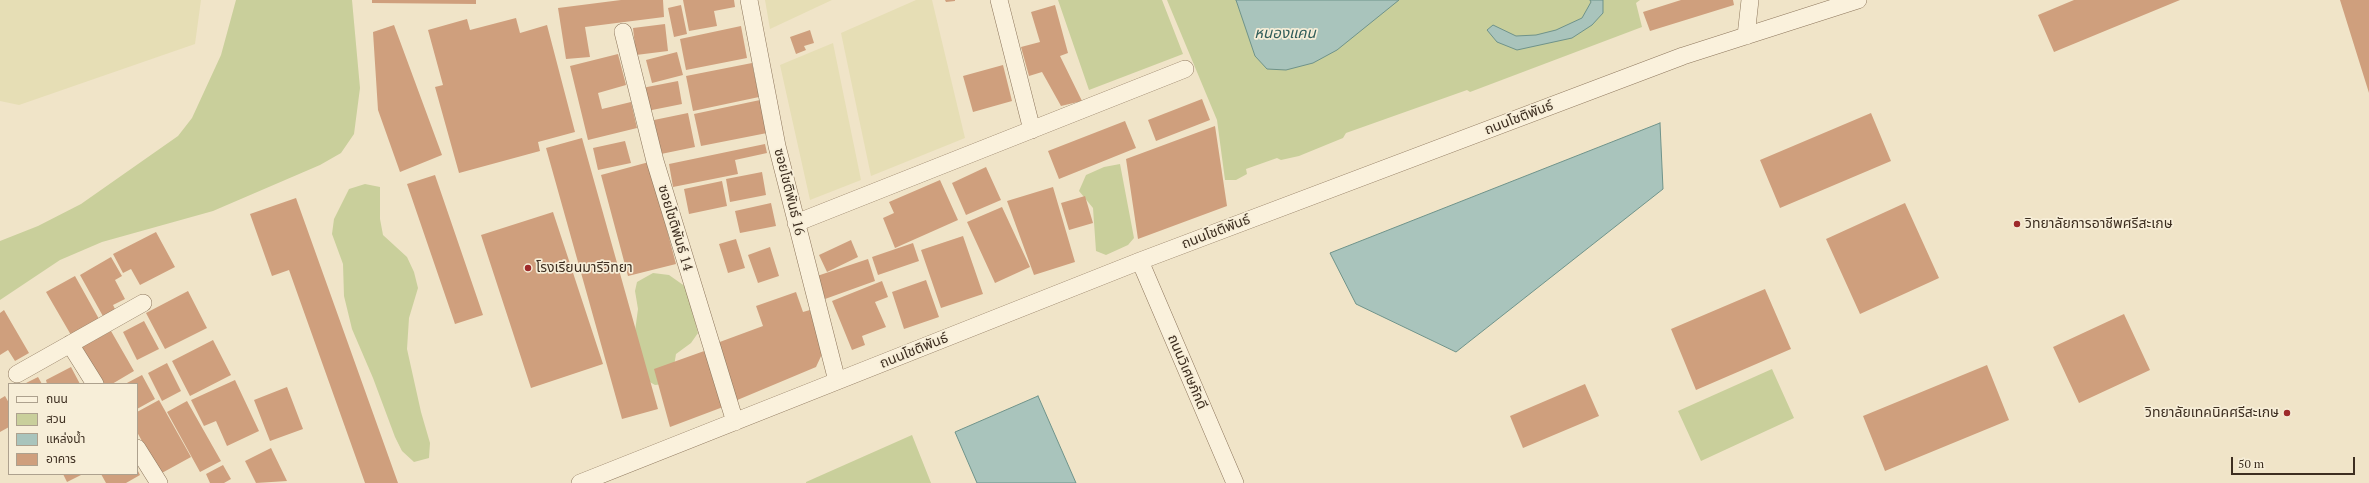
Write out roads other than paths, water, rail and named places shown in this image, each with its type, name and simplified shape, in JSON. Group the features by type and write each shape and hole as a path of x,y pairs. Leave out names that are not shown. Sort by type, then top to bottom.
{"street":[{"name":"ซอยโชติพันธ์ 16","path":"749,0 777,146 837,381"},
{"path":"999,0 1032,130"},
{"path":"1746,36 1750,0"},
{"name":"ถนนโชติพันธ์","path":"580,483 1140,261 1683,56 1858,0"},
{"name":"ซอยโชติพันธ์ 14","path":"623,32 655,161 734,422"},
{"path":"796,223 1185,69"},
{"name":"ถนนวิเศษภักดี","path":"1140,261 1235,483"},
{"path":"17,374 143,303"},
{"path":"70,344 94,383"},
{"path":"138,450 159,483"}],"water":[{"name":"หนองแคน","path":"1236,0 1399,0 1337,50 1313,63 1286,70 1267,69 1255,56"},
{"path":"1590,0 1603,0 1603,13 1592,25 1572,38 1517,50 1497,42 1487,30 1493,25 1516,36 1536,35 1556,30 1582,18 1591,2"},
{"path":"1660,123 1663,189 1456,352 1356,304 1330,253"},
{"path":"1038,396 1076,483 977,483 955,432"}],"place":[{"name":"วิทยาลัยการอาชีพศรีสะเกษ","path":"2017,224"},
{"name":"โรงเรียนมารีวิทยา","path":"528,268"},
{"name":"วิทยาลัยเทคนิคศรีสะเกษ","path":"2287,413"}]}
